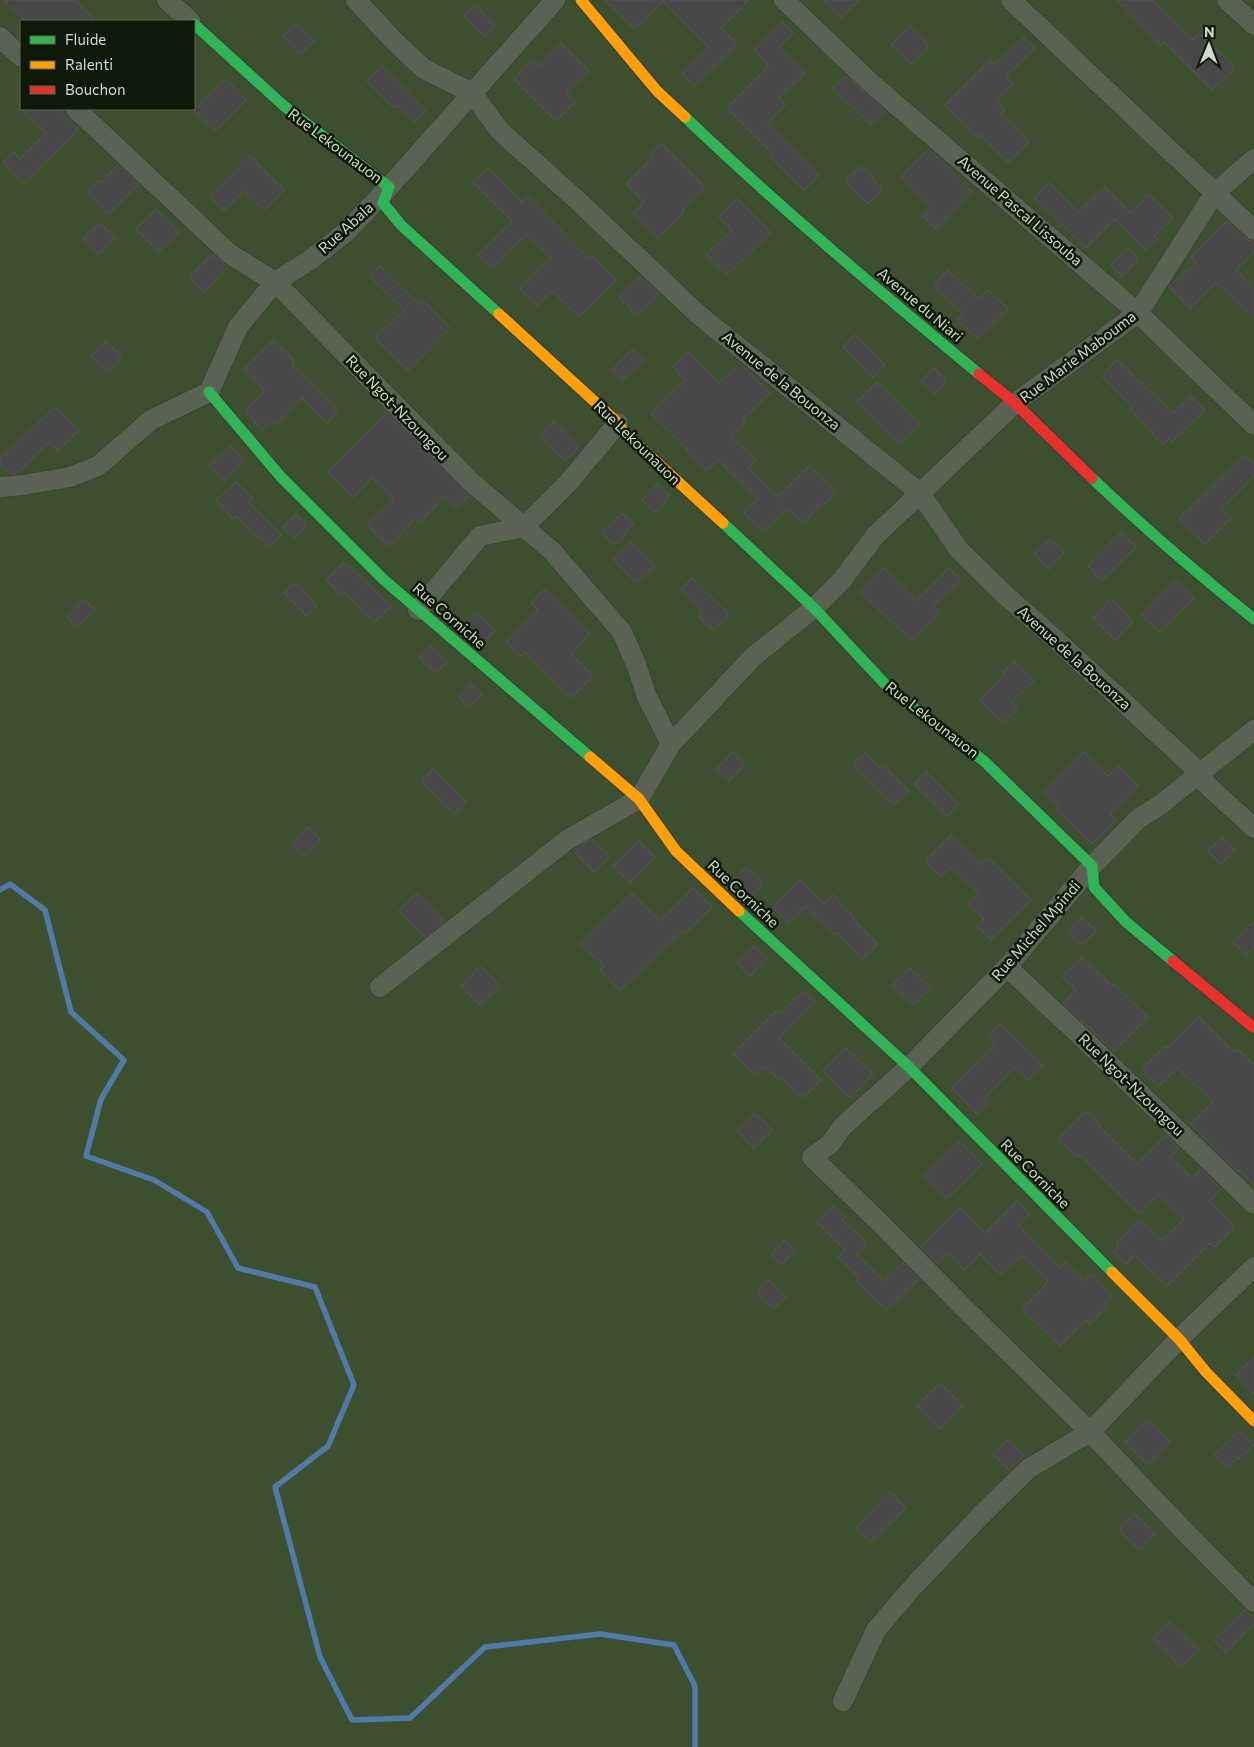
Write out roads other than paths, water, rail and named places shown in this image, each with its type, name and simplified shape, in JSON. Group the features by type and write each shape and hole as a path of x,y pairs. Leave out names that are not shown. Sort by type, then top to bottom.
{"street":[{"path":"167,0 189,20"},
{"name":"Avenue de la Bouonza","path":"356,0 394,42 424,69 472,94 500,131 577,200 700,316 920,493 959,550 1004,594 1199,772 1206,784 1254,828"},
{"name":"Rue Abala","path":"210,392 238,327 275,282 310,260 345,232 389,188 555,0"},
{"name":"Avenue du Niari","path":"582,0 657,91 717,148 885,296 1015,404 1137,521 1189,567 1254,619"},
{"name":"Avenue Pascal Lissouba","path":"784,0 872,84 1138,313 1254,425"},
{"path":"1011,0 1254,230"},
{"path":"1227,0 1254,24"},
{"name":"Rue Lekounauon","path":"195,25 284,106 389,188 383,203 401,226 618,423 624,432 814,608 884,683 921,714 984,761 1092,866"},
{"path":"0,37 20,56"},
{"name":"Rue Ngot-Nzoungou","path":"77,110 230,254 275,282 470,482 552,552 592,595 622,632 636,664 646,697 671,744"},
{"name":"Rue Marie Mabouma","path":"639,799 671,744 753,656 814,608 842,580 875,536 1015,404 1138,313 1214,194 1254,159"},
{"path":"0,487 70,477 98,466 151,420 210,392"},
{"name":"Rue Corniche","path":"210,392 281,477 384,579 639,799 676,851 752,924 909,1067 1026,1187 1179,1339 1206,1372 1254,1421"},
{"path":"418,610 480,536 524,527 568,484 618,423"},
{"name":"Rue Michel Mpindi","path":"1090,1432 812,1157 830,1144 843,1126 909,1067 1007,967 1092,866 1138,819 1160,805 1254,730"},
{"path":"380,988 568,840 639,799"},
{"path":"1092,866 1094,887 1126,922 1254,1028"},
{"name":"Rue Ngot-Nzoungou","path":"1007,967 1254,1204"},
{"path":"843,1701 876,1630 910,1589 1028,1469 1090,1432 1179,1339 1254,1267"},
{"path":"1090,1432 1186,1534 1254,1602"}],"waterway":[{"path":"0,890 10,884 45,910 71,1012 124,1060 101,1099 86,1156 154,1180 207,1212 238,1268 315,1287 354,1385 328,1446 275,1487 320,1657 352,1720 410,1718 485,1647 600,1634 674,1645 695,1686 695,1747"}]}
